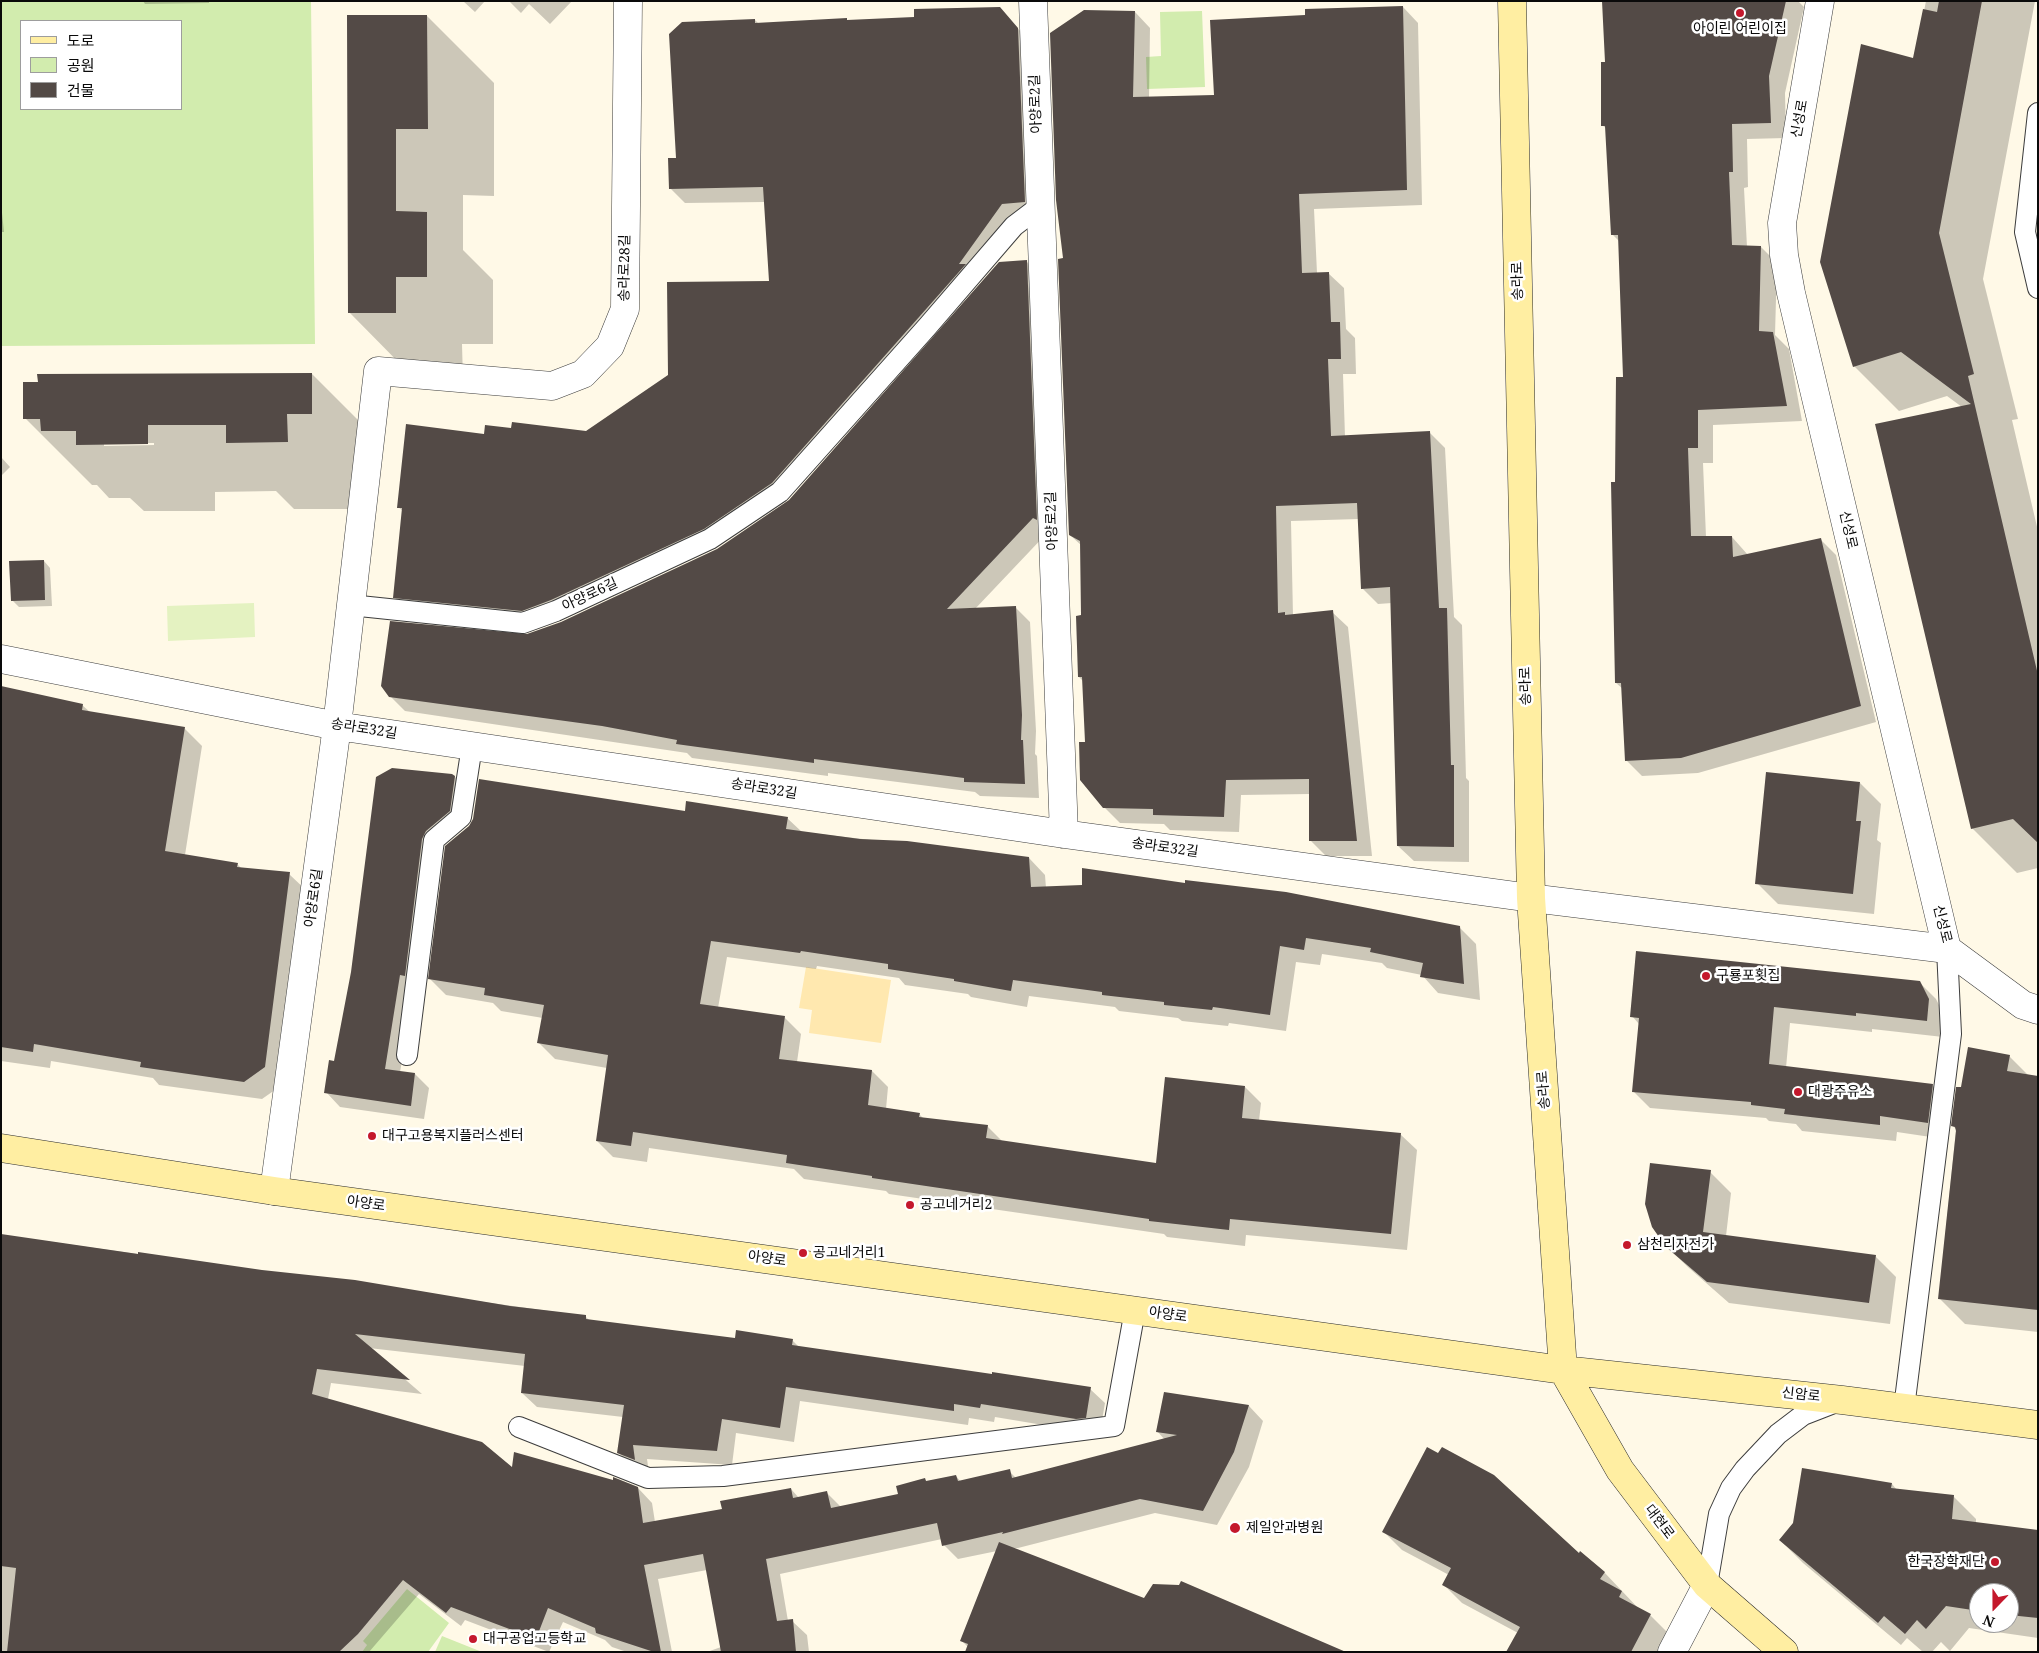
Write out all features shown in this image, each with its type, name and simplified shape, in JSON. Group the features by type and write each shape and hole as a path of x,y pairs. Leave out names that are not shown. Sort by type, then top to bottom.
{"main road":[{"name":"송라로","path":"1512,1 1531,898 1563,1370"},
{"name":"아양로","path":"1,1148 274,1191 1563,1370"},
{"name":"신암로","path":"1563,1370 1842,1400 2038,1425"},
{"name":"대현로","path":"1563,1370 1620,1470 1707,1585 1784,1652"}],"street":[{"name":"송라로28길","path":"378,371 552,386 583,374 610,346 625,309 628,1"},
{"name":"아양로2길","path":"1033,1 1039,207 1064,834"},
{"name":"신성로","path":"1820,1 1782,223 1784,254 1947,949 2023,1005 2038,1010"},
{"name":"아양로6길","path":"274,1191 337,726 378,371"},
{"name":"송라로32길","path":"1,659 337,726 1064,834 1531,898 1947,949"},
{"path":"1672,1652 1707,1585"}],"lane":[{"path":"2038,114 2025,232 2038,288"},
{"name":"아양로6길","path":"350,605 523,623 556,611 710,538 780,492 927,328 1014,226 1039,207"},
{"path":"407,1055 434,840 461,817 472,746"},
{"path":"1904,1408 1951,1034 1947,949"},
{"path":"519,1427 648,1478 724,1476 1114,1426 1136,1310"},
{"path":"1707,1585 1719,1514 1731,1488 1744,1469 1778,1434 1803,1416 1842,1400"}],"green space":[{"path":"1,1 311,1 315,344 1,346"},
{"path":"1202,11 1205,87 1147,89 1146,57 1161,56 1160,12"},
{"path":"254,603 255,637 168,641 167,606"},
{"path":"407,1589 449,1623 428,1652 362,1652 367,1645 363,1641"},
{"path":"442,1636 482,1652 435,1652"}],"sand":[{"path":"806,967 891,980 881,1043 809,1033 812,1010 799,1008"}],"building":[{"path":"1602,1 1786,1 1769,76 1771,123 1732,124 1733,172 1729,172 1732,245 1761,246 1759,331 1773,332 1787,406 1698,410 1698,448 1688,448 1691,536 1732,536 1733,557 1821,538 1861,706 1681,758 1625,761 1621,683 1615,683 1611,482 1615,482 1616,377 1623,377 1618,235 1611,235 1605,126 1601,126 1601,62 1605,62"},
{"path":"1939,1 1982,1 1939,233 1974,374 1968,376 2038,675 2038,843 2013,819 1971,829 1875,424 1971,404 1901,352 1853,367 1820,262 1861,44 1913,58 1923,9 1937,12"},
{"path":"1403,6 1407,190 1299,194 1302,273 1329,272 1331,322 1340,322 1341,359 1328,359 1331,436 1430,431 1439,608 1447,608 1451,765 1454,765 1454,847 1397,846 1390,587 1361,589 1357,503 1276,506 1278,613 1285,612 1285,615 1333,610 1357,841 1309,841 1309,779 1226,780 1224,817 1153,815 1153,809 1103,808 1080,780 1079,742 1085,742 1082,677 1078,677 1076,616 1081,615 1080,541 1069,535 1058,259 1063,258 1056,200 1050,33 1084,10 1135,11 1133,97 1214,95 1210,20 1305,15 1305,9"},
{"path":"1000,7 1018,28 1025,202 1002,204 959,264 966,264 772,483 704,529 551,600 522,611 393,598 402,508 397,508 406,424 484,434 485,425 511,428 512,422 586,431 668,375 667,282 769,281 763,187 669,189 668,158 676,158 669,34 682,22 755,19 755,23 847,18 847,20 914,17 914,9"},
{"path":"347,15 427,15 428,129 396,129 396,211 427,212 427,277 396,277 396,313 348,313"},
{"path":"1027,260 1037,520 1033,518 947,609 1016,606 1022,715 1021,740 1023,740 1025,784 964,782 964,778 814,759 814,763 676,744 677,740 602,726 389,697 381,686 390,621 527,634 561,622 717,549 789,500 999,262"},
{"path":"312,373 312,414 287,414 288,442 226,443 226,425 148,425 148,444 76,445 76,431 41,431 40,419 23,419 23,382 38,382 37,374"},
{"path":"44,560 45,600 11,601 9,561"},
{"path":"1,686 83,704 82,710 185,727 165,851 238,863 237,867 290,872 265,1067 244,1082 140,1067 141,1062 34,1044 33,1052 1,1047"},
{"path":"392,768 452,774 455,776 450,811 426,831 422,839 405,976 400,975 385,1069 415,1073 411,1106 324,1093 329,1060 334,1061 351,972 376,777"},
{"path":"1766,772 1860,782 1856,821 1861,821 1853,894 1755,884"},
{"path":"479,779 685,811 686,801 788,817 786,829 860,839 907,841 1029,857 1031,887 1082,885 1082,868 1185,883 1185,880 1286,892 1460,926 1464,984 1420,977 1423,963 1370,952 1371,948 1306,938 1304,950 1280,946 1270,1015 1213,1007 1212,1010 1164,1005 1164,1002 1102,995 1102,992 1013,980 1011,991 954,981 954,979 888,969 888,964 801,951 800,953 711,941 700,1004 785,1016 779,1059 872,1070 868,1105 920,1113 919,1117 988,1125 986,1138 1156,1163 1165,1077 1245,1086 1242,1118 1401,1133 1391,1234 1230,1219 1229,1230 1149,1221 1149,1219 872,1178 872,1176 786,1163 787,1155 633,1132 631,1146 596,1141 608,1055 537,1043 544,1005 484,995 485,988 428,979 445,846 469,826 473,819"},
{"path":"1636,951 1920,981 1929,999 1927,1021 1774,1007 1769,1064 1933,1084 1928,1123 1880,1116 1880,1125 1784,1114 1785,1109 1751,1105 1751,1102 1632,1092 1639,1018 1630,1017"},
{"path":"1968,1047 2010,1055 2007,1071 2038,1076 2038,1310 1938,1299 1956,1131 1955,1127 1951,1126 1956,1087 1961,1087"},
{"path":"1650,1163 1711,1170 1703,1232 1876,1255 1869,1303 1707,1282 1666,1247 1652,1227 1645,1204"},
{"path":"1,1234 138,1254 138,1252 262,1270 355,1280 510,1306 586,1315 586,1319 735,1338 736,1330 793,1339 792,1345 1091,1387 1086,1418 1076,1419 981,1404 980,1408 954,1404 954,1411 786,1387 780,1428 722,1419 717,1451 633,1445 635,1460 617,1453 624,1405 521,1393 525,1354 355,1334 410,1380 317,1369 312,1394 482,1442 512,1467 514,1452 613,1480 613,1477 638,1487 643,1523 722,1509 720,1501 791,1488 793,1498 827,1491 831,1508 898,1494 896,1486 925,1478 926,1481 956,1475 958,1481 1010,1469 1012,1478 1177,1435 1156,1432 1164,1392 1249,1405 1234,1452 1203,1511 1140,1499 1002,1534 1003,1532 942,1546 937,1523 766,1559 777,1621 793,1619 796,1652 721,1652 703,1554 644,1565 661,1652 654,1652 596,1633 595,1628 548,1608 536,1639 451,1607 446,1613 403,1580 358,1634 339,1652 7,1652 16,1568 1,1566"},
{"path":"1427,1447 1438,1453 1442,1447 1494,1475 1579,1553 1580,1551 1605,1572 1600,1579 1622,1591 1619,1597 1651,1614 1631,1652 1506,1652 1520,1627 1442,1585 1451,1568 1382,1532"},
{"path":"1802,1468 1892,1483 1891,1488 1954,1495 1952,1519 2038,1530 2038,1618 2019,1616 2019,1583 1969,1583 1969,1609 1946,1606 1926,1629 1917,1620 1905,1634 1884,1616 1878,1623 1779,1540 1793,1523"},
{"path":"999,1542 1144,1598 1153,1584 1179,1585 1181,1581 1346,1652 965,1652 968,1644 960,1641"}],"place":[{"name":"아이린 어린이집","path":"1740,13"},
{"name":"구룡포횟집","path":"1706,976"},
{"name":"대광주유소","path":"1798,1092"},
{"name":"대구고용복지플러스센터","path":"372,1136"},
{"name":"공고네거리2","path":"910,1205"},
{"name":"삼천리자전가","path":"1627,1245"},
{"name":"공고네거리1","path":"803,1253"},
{"name":"제일안과병원","path":"1235,1528"},
{"name":"한국장학재단","path":"1995,1562"},
{"name":"대구공업고등학교","path":"473,1639"}]}
